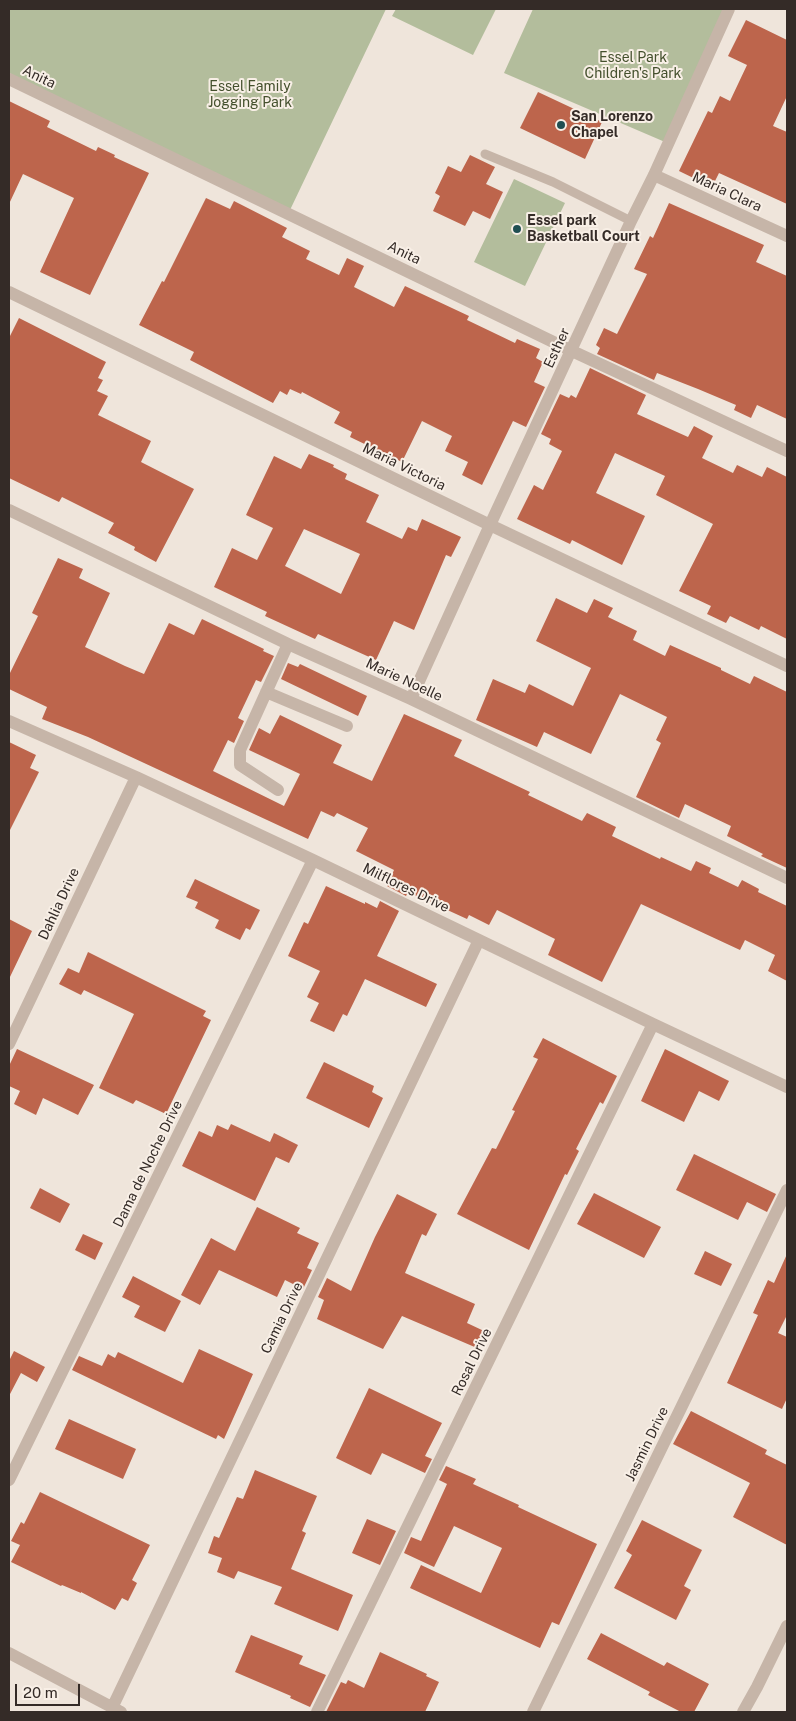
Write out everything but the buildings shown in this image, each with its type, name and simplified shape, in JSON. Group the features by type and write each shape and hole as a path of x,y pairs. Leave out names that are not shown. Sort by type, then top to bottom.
{"street":[{"name":"Esther","path":"412,699 490,525 729,9"},
{"name":"Anita","path":"9,79 572,351 787,451"},
{"name":"Maria Clara","path":"654,174 787,236"},
{"name":"Maria Victoria","path":"9,292 490,525 787,666"},
{"name":"Marie Noelle","path":"9,510 288,644 412,699 787,878"},
{"path":"278,790 240,765 240,750 288,644"},
{"path":"266,692 348,726"},
{"name":"Milflores Drive","path":"9,721 136,777 313,860 653,1024 787,1086"},
{"name":"Dahlia Drive","path":"9,1044 136,777"},
{"name":"Dama de Noche Drive","path":"9,1480 313,860"},
{"name":"Camia Drive","path":"117,1710 479,940"},
{"name":"Rosal Drive","path":"317,1712 653,1024"},
{"name":"Jasmin Drive","path":"533,1712 787,1190"},
{"path":"743,1712 787,1626"},
{"path":"9,1653 117,1710"}],"lane":[{"path":"485,154 553,182 631,221"}],"green space":[{"name":"Essel Family Jogging Park","path":"9,9 386,9 290,210 9,73"},
{"path":"396,9 496,9 473,55 392,16"},
{"name":"Essel Park Children's Park","path":"533,9 726,9 665,142 504,73"},
{"path":"514,179 565,203 525,286 474,262"}],"place":[{"name":"San Lorenzo Chapel","path":"561,125"},
{"name":"Essel park Basketball Court","path":"517,229"}]}
